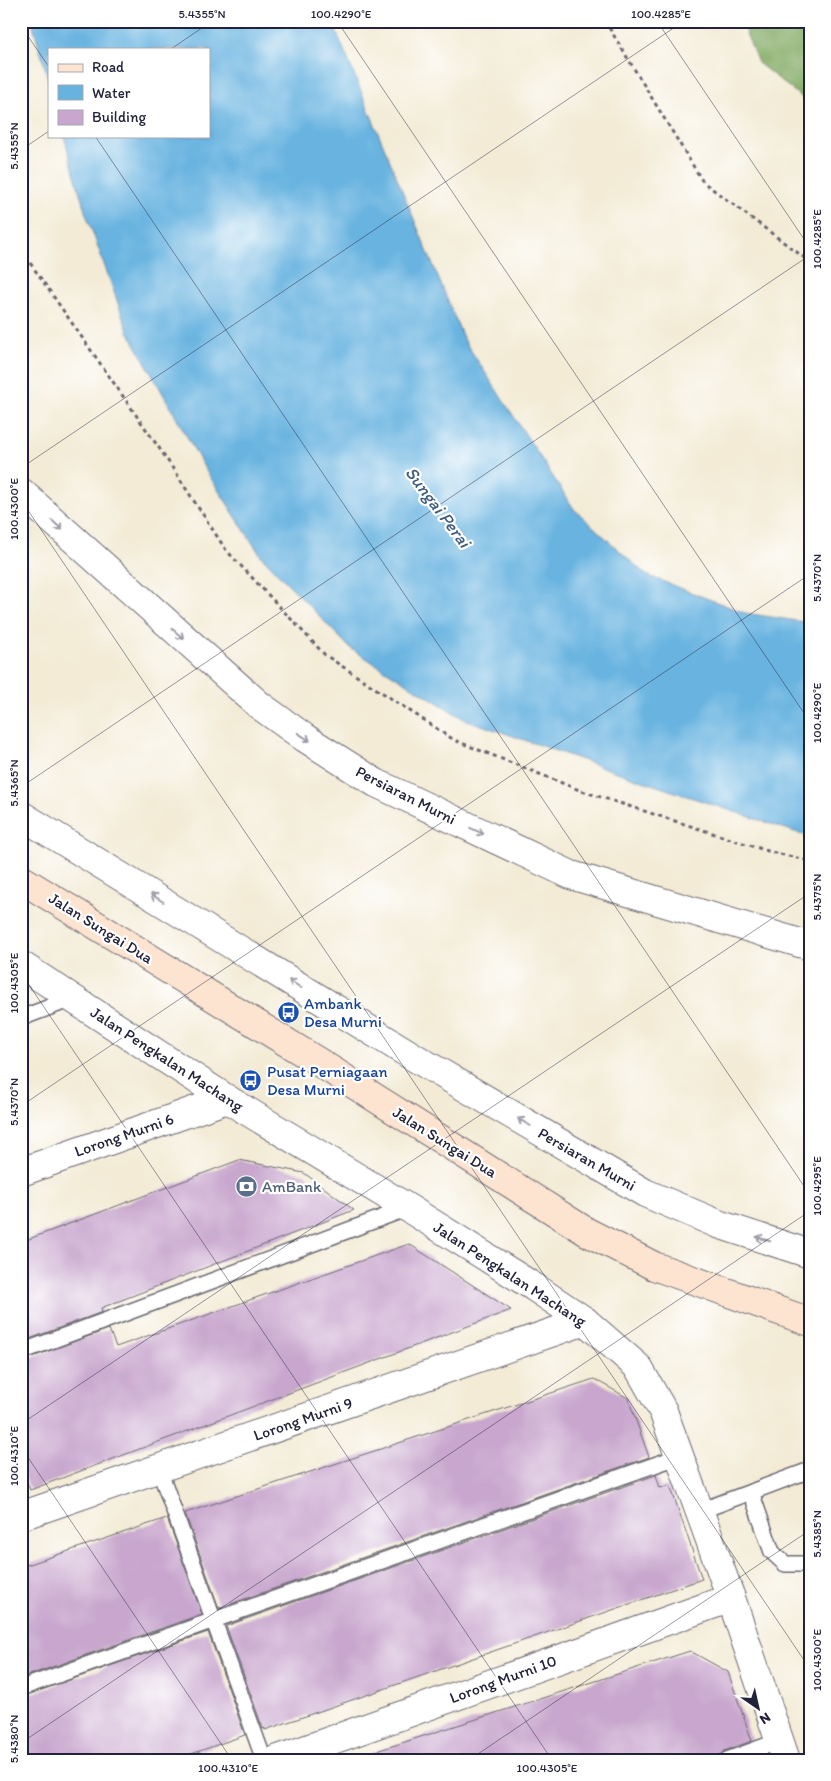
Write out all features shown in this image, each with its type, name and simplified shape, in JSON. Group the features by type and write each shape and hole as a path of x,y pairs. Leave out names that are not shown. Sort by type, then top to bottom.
{"main road":[{"name":"Jalan Sungai Dua","path":"21,879 317,1061 587,1232 654,1266 810,1322"}],"street":[{"name":"Persiaran Murni","path":"21,492 259,705 305,738 376,783 571,875 810,946"},
{"name":"Persiaran Murni","path":"21,814 417,1059 646,1193 718,1224 810,1254"},
{"name":"Jalan Pengkalan Machang","path":"21,965 227,1099 408,1208 585,1321 638,1367 663,1411 680,1456 731,1598 782,1751"},
{"name":"Lorong Murni 6","path":"21,1172 227,1099"},
{"name":"Lorong Murni 9","path":"21,1516 585,1321"},
{"name":"Lorong Murni 10","path":"276,1760 731,1598"}],"lane":[{"path":"21,1018 74,998"},
{"path":"21,1352 408,1208"},
{"path":"21,1688 214,1622 680,1456"},
{"path":"159,1468 264,1760"},
{"path":"700,1510 810,1470"},
{"path":"752,1492 772,1552 785,1564 810,1564"},
{"path":"727,1760 782,1751"}],"path":[{"path":"605,21 703,182 810,262"},
{"path":"21,250 164,455 226,550 326,654 454,740 582,791 771,852 810,862"}],"green space":[{"path":"741,21 810,21 810,104 758,63"}],"water":[{"name":"Sungai Perai","path":"32,21 332,21 464,340 574,509 646,575 745,613 810,623 810,837 464,719 350,648 261,556 205,469 128,331 85,211 65,138 210,138 210,48 48,48 48,78"}],"building":[{"path":"239,1160 304,1173 354,1210 101,1308 102,1312 21,1342 21,1242"},
{"path":"409,1244 511,1310 30,1490 21,1466 21,1361 109,1329 116,1347"},
{"path":"594,1379 628,1398 649,1457 219,1608 185,1513"},
{"path":"656,1475 660,1488 670,1485 702,1579 265,1730 265,1728 263,1729 226,1626"},
{"path":"167,1518 202,1614 21,1678 21,1567"},
{"path":"208,1632 245,1735 174,1760 21,1760 21,1697"},
{"path":"690,1651 728,1672 752,1741 724,1751 719,1756 707,1760 368,1760 367,1754"}],"place":[{"name":"Ambank Desa Murni","path":"288,1012"},
{"name":"Pusat Perniagaan Desa Murni","path":"251,1080"},
{"name":"AmBank","path":"246,1186"}]}
